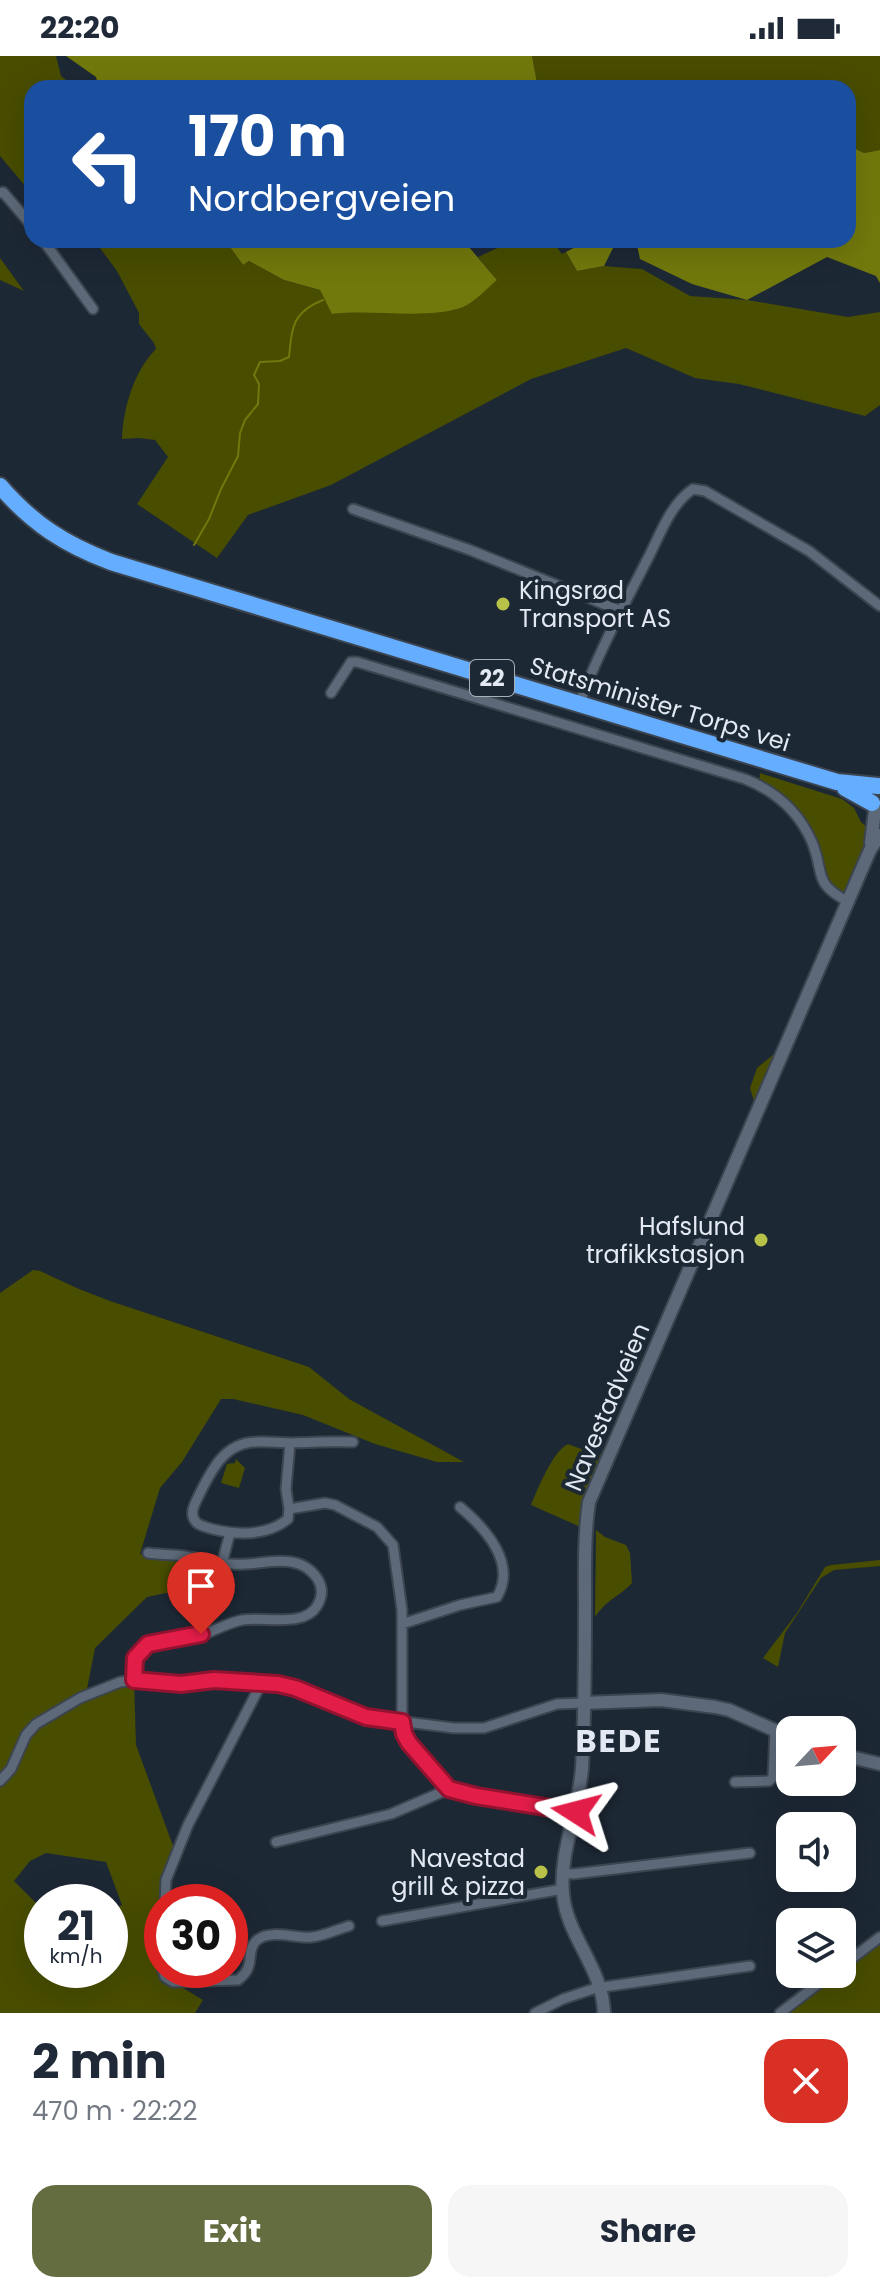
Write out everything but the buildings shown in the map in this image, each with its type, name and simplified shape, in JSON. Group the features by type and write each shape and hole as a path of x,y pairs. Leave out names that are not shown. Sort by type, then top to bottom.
{"highway":[{"name":"Statsminister Torps vei","path":"0,486 26,514 61,540 86,553 837,782 879,785"},
{"name":"Statsminister Torps vei","path":"837,782 876,809"},
{"name":"22","path":"876,809 872,794 879,785"}],"street":[{"path":"0,193 3,192 24,217"},
{"path":"49,248 93,309"},
{"path":"579,705 621,611 676,505 688,492 699,488 809,551 880,606"},
{"path":"353,509 470,550 621,611"},
{"path":"331,693 351,662 357,662 745,779 772,792 788,806 812,843 826,888 849,902"},
{"name":"Navestadveien","path":"870,850 876,809"},
{"name":"Navestadveien","path":"604,2013 596,1972 567,1912 563,1889 563,1873 582,1770 585,1529 589,1502 870,850 880,835"},
{"path":"290,1443 286,1489 288,1519 280,1525 240,1534 196,1522 192,1516 193,1508 212,1471 220,1458 240,1444 323,1440 353,1442"},
{"path":"289,1509 325,1503 335,1505 377,1527 393,1545 402,1624 404,1734 449,1789 576,1812"},
{"path":"402,1624 460,1605 497,1597 501,1590 504,1575 495,1546 475,1520 460,1507"},
{"path":"222,1563 230,1533"},
{"path":"134,1680 135,1658 148,1644 191,1638 245,1620 306,1616 315,1610 322,1590 319,1580 304,1565 293,1561 236,1565 189,1556 148,1553"},
{"path":"0,1781 11,1769 26,1735 36,1724 80,1698 120,1682 134,1680 181,1684 214,1680 278,1684 366,1717 454,1728 484,1728 557,1704 661,1700 729,1710 775,1731 773,1777 769,1781 735,1782"},
{"path":"166,1884 188,1825 261,1684"},
{"path":"856,1758 880,1764"},
{"path":"276,1842 391,1814 449,1789"},
{"path":"563,1873 750,1853"},
{"path":"382,1921 563,1889"},
{"path":"248,1970 257,1939 270,1935 313,1937 349,1926"},
{"path":"856,1955 880,1937"},
{"path":"535,2013 563,1999 601,1988 750,1966"},
{"path":"780,2013 813,1988"}],"shaded area":[{"path":"0,56 56,56 61,76 66,80 24,80 24,184 0,156"},
{"path":"66,56 532,56 536,80 97,80"},
{"path":"532,56 880,56 880,150 864,153 856,149 856,80 536,80"},
{"path":"856,149 864,153 880,150 880,283 876,276 827,257 747,300 692,284 640,259 638,248 856,248"},
{"path":"100,248 231,248 243,265 249,261 284,280 320,290 333,314 497,280 478,257 498,248 557,248 562,254 566,252 577,271 604,266 642,269 690,296 747,300 848,317 880,312 880,405 865,416 739,384 695,378 626,348 531,379 331,485 248,515 217,558 137,504 168,457 155,440 122,439 131,391 156,349 139,324 139,313 117,271"},
{"path":"231,248 470,248 497,280 467,305 449,311 332,314 320,290 284,280 249,261 243,265"},
{"path":"574,248 613,248 604,266 577,271 566,252"},
{"path":"0,258 24,291 0,280"},
{"path":"760,773 842,799 854,808 868,828 868,840 849,902 826,888 800,821 759,785"},
{"path":"784,1051 757,1111 750,1088 757,1068 774,1054"},
{"path":"33,1270 110,1301 309,1367 349,1399 464,1462 437,1462 375,1444 303,1415 221,1399 182,1462 160,1488 140,1554 216,1565 213,1589 176,1591 147,1597 95,1648 87,1689 89,1693 134,1680 136,1745 176,1854 167,1884 144,1884 144,1988 183,1988 203,2000 195,2013 0,2013 0,1293"},
{"path":"568,1444 608,1456 585,1529 531,1505 552,1462"},
{"path":"236,1459 245,1468 239,1488 221,1483 227,1464 235,1463"},
{"path":"596,1530 626,1545 630,1553 632,1583 595,1617"},
{"path":"880,1560 880,1566 834,1570 821,1578 785,1633 778,1667 763,1658 797,1613 825,1567"},
{"path":"876,1940 880,1944 880,2013 780,2013 813,1988 856,1988 856,1955"}],"waterway":[{"path":"194,545 238,456 240,433 245,420 258,404 259,384 254,375 260,362 280,361 289,357 296,321 305,310 323,300"}],"place":[{"name":"Kingsrød Transport AS","path":"503,604"},
{"name":"Hafslund trafikkstasjon","path":"761,1240"},
{"name":"Navestad grill & pizza","path":"541,1872"}],"district":[{"name":"BEDE","path":"619,1740"}],"route":[{"path":"201,1634 148,1644 135,1658 134,1680 181,1684 214,1680 295,1688 346,1711 402,1722 409,1743 449,1789 576,1812"}]}
